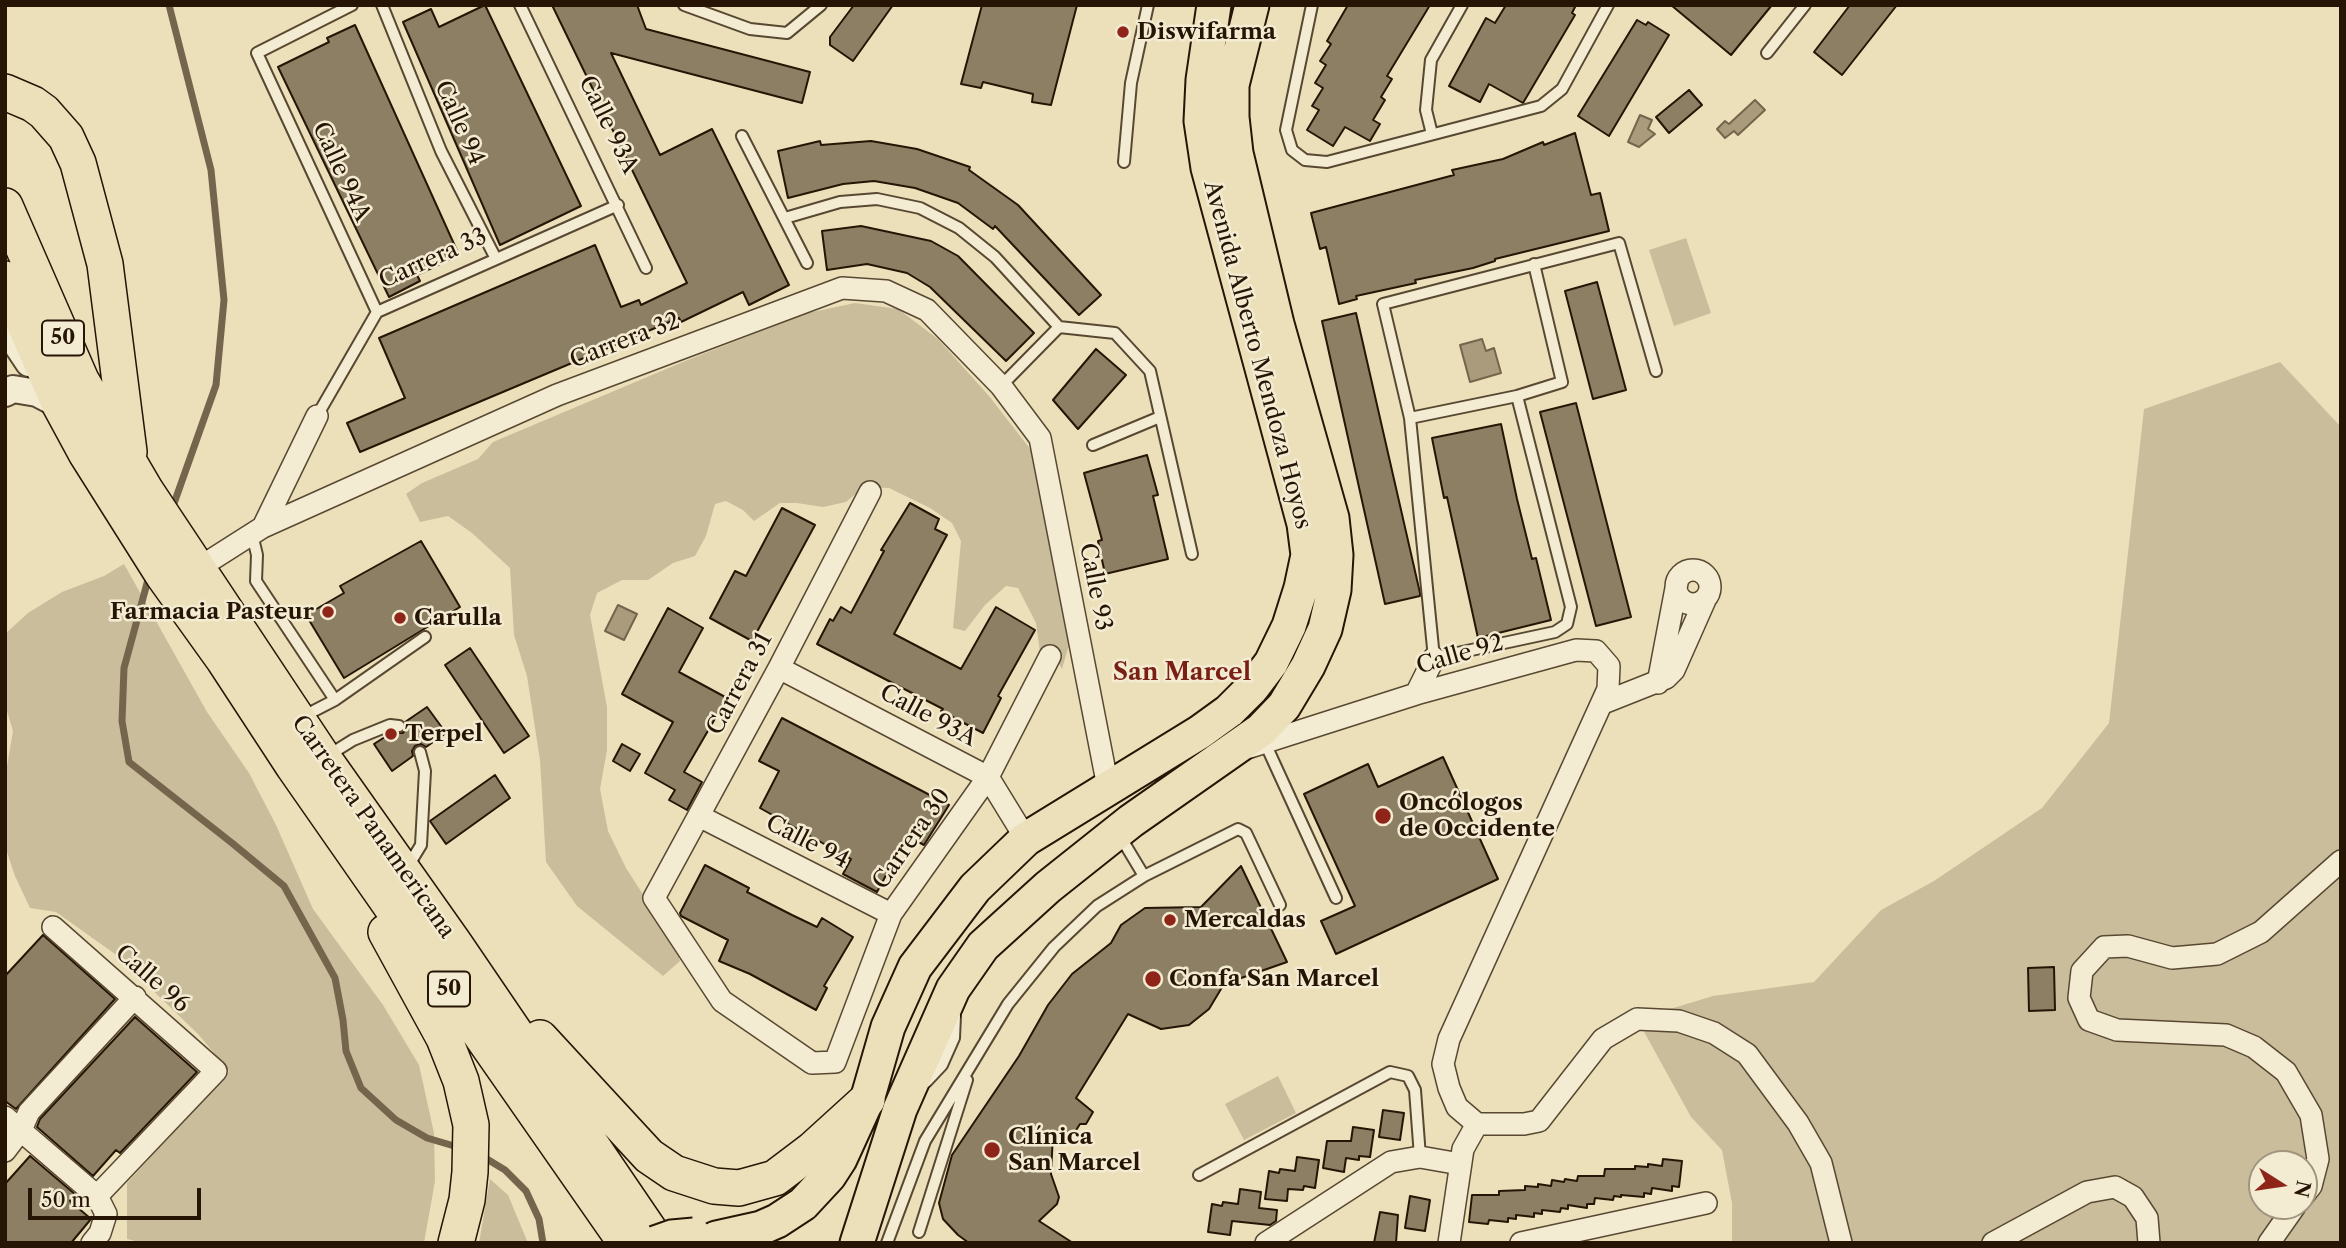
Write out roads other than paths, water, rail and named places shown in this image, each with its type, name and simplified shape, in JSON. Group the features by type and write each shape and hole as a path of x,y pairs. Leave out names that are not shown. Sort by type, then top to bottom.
{"highway":[{"path":"5,92 44,112 66,137 78,163 105,264 138,478"},
{"name":"50","path":"5,206 81,380 138,478 181,564"},
{"name":"50","path":"5,279 60,405 86,453 132,527 181,564"},
{"name":"Carretera Panamericana","path":"181,564 297,719 309,763 626,1243"},
{"name":"Carretera Panamericana","path":"181,564 224,660 403,873 454,943 656,1243"},
{"path":"309,763 444,1038 461,1081 471,1125 467,1200 458,1234"},
{"path":"454,943 641,1149 687,1178 714,1186 739,1188 775,1178 812,1150 883,1104"}],"main road":[{"name":"Avenida Alberto Mendoza Hoyos","path":"857,1243 883,1104 888,1027 915,967 975,888 1026,839 1200,732 1229,711 1252,688 1271,663 1289,626 1301,588 1308,555 1304,524 1208,168 1201,121 1203,80 1214,5"},
{"name":"Avenida Alberto Mendoza Hoyos","path":"656,1243 672,1237 714,1239 761,1228 803,1204 829,1176 883,1104 983,946 1016,915 1131,821 1261,730 1291,718 1308,666 1325,629 1334,590 1336,555 1332,518 1276,324 1236,153 1232,85 1252,5"}],"street":[{"name":"Carrera 32","path":"181,564 557,395 842,288 886,291 927,310 1001,386 1040,438"},
{"path":"5,327 60,405"},
{"path":"5,393 13,389 37,393 60,405"},
{"name":"Carrera 33","path":"258,530 317,416"},
{"name":"Calle 93","path":"1040,438 1108,787"},
{"name":"Carrera 31","path":"835,1062 812,1063 722,1001 654,898 870,492"},
{"path":"1658,683 1677,583 1678,594 1685,602 1695,604 1705,600 1674,670 1658,683 1606,696 1449,1039 1443,1064 1449,1088 1457,1107 1477,1124 1524,1124 1539,1121 1603,1039 1637,1019 1679,1021 1714,1033 1747,1054 1798,1123 1821,1163 1841,1243"},
{"name":"Calle 92","path":"1220,759 1265,743 1291,718 1328,724 1416,694 1576,650 1596,651 1609,666 1606,696"},
{"name":"Carrera 30","path":"835,1062 891,914 988,777 1050,656"},
{"path":"1416,694 1434,659"},
{"name":"Calle 93A","path":"779,667 988,777 1026,839"},
{"name":"Calle 94","path":"699,816 891,914"},
{"path":"2317,1150 2311,1115 2286,1072 2254,1047 2226,1035 2117,1030 2089,1020 2079,998 2082,971 2104,947 2128,946 2172,958 2217,954 2261,932 2341,861"},
{"name":"Calle 96","path":"53,927 216,1071 97,1196"},
{"path":"5,1151 13,1123 29,1112 135,997"},
{"path":"13,1123 97,1196 106,1214 100,1233 92,1243"},
{"path":"1449,1243 1462,1149 1477,1124"},
{"path":"1266,1243 1391,1162 1420,1157 1460,1164"},
{"path":"1993,1243 2087,1192 2115,1188 2133,1196 2147,1218 2150,1243"},
{"path":"1521,1243 1706,1203"},
{"path":"2269,1243 2285,1220"}],"lane":[{"name":"Calle 94A","path":"352,5 257,54 377,312"},
{"name":"Calle 94","path":"382,5 440,152 496,259"},
{"name":"Calle 93A","path":"520,5 646,268"},
{"path":"684,5 750,29 787,33 821,5"},
{"path":"1124,162 1131,83 1148,5"},
{"path":"1312,5 1286,130 1292,149 1305,160 1326,162 1541,106 1562,89 1608,5"},
{"path":"1432,134 1426,110 1431,60 1462,5"},
{"path":"1767,53 1805,5"},
{"path":"742,136 807,263"},
{"path":"785,218 840,202 877,199 920,208 959,228 996,257 1059,327 1115,333 1150,371 1192,554"},
{"name":"Carrera 33","path":"317,416 377,312 618,205"},
{"path":"1517,396 1571,607 1567,624 1555,632 1434,659 1410,418 1383,304 1619,243 1656,371"},
{"path":"1410,418 1517,396 1562,382 1534,264"},
{"path":"1001,386 1059,327"},
{"path":"1094,445 1160,418"},
{"path":"258,530 256,580 335,700"},
{"path":"297,719 335,700 425,638"},
{"path":"309,763 353,740 390,725 399,726"},
{"path":"1265,743 1336,898"},
{"path":"403,873 421,845 425,771 420,752"},
{"path":"1156,819 1220,759"},
{"path":"887,1243 925,1140 1008,1004 1054,947 1097,906 1144,876 1238,829 1246,833 1280,905"},
{"path":"1136,837 1121,849 1144,876"},
{"path":"1016,915 1095,866"},
{"path":"919,1232 972,1064"},
{"path":"1199,1175 1390,1072 1408,1076 1415,1090 1420,1157"}],"waterway":[{"path":"169,5 211,170 224,300 216,385 172,509"},
{"path":"149,576 124,668 122,721 129,762 284,886 335,978 346,1051 361,1088 396,1120 427,1138 461,1148"},
{"path":"482,1156 505,1170 526,1191 539,1219 543,1243"}],"place":[{"name":"Diswifarma","path":"1123,32"},
{"name":"Farmacia Pasteur","path":"328,612"},
{"name":"Carulla","path":"400,618"},
{"name":"Terpel","path":"391,734"},
{"name":"Oncólogos de Occidente","path":"1383,816"},
{"name":"Mercaldas","path":"1170,920"},
{"name":"Confa San Marcel","path":"1153,979"},
{"name":"Clínica San Marcel","path":"992,1150"}],"district":[{"name":"San Marcel","path":"1182,673"}]}
